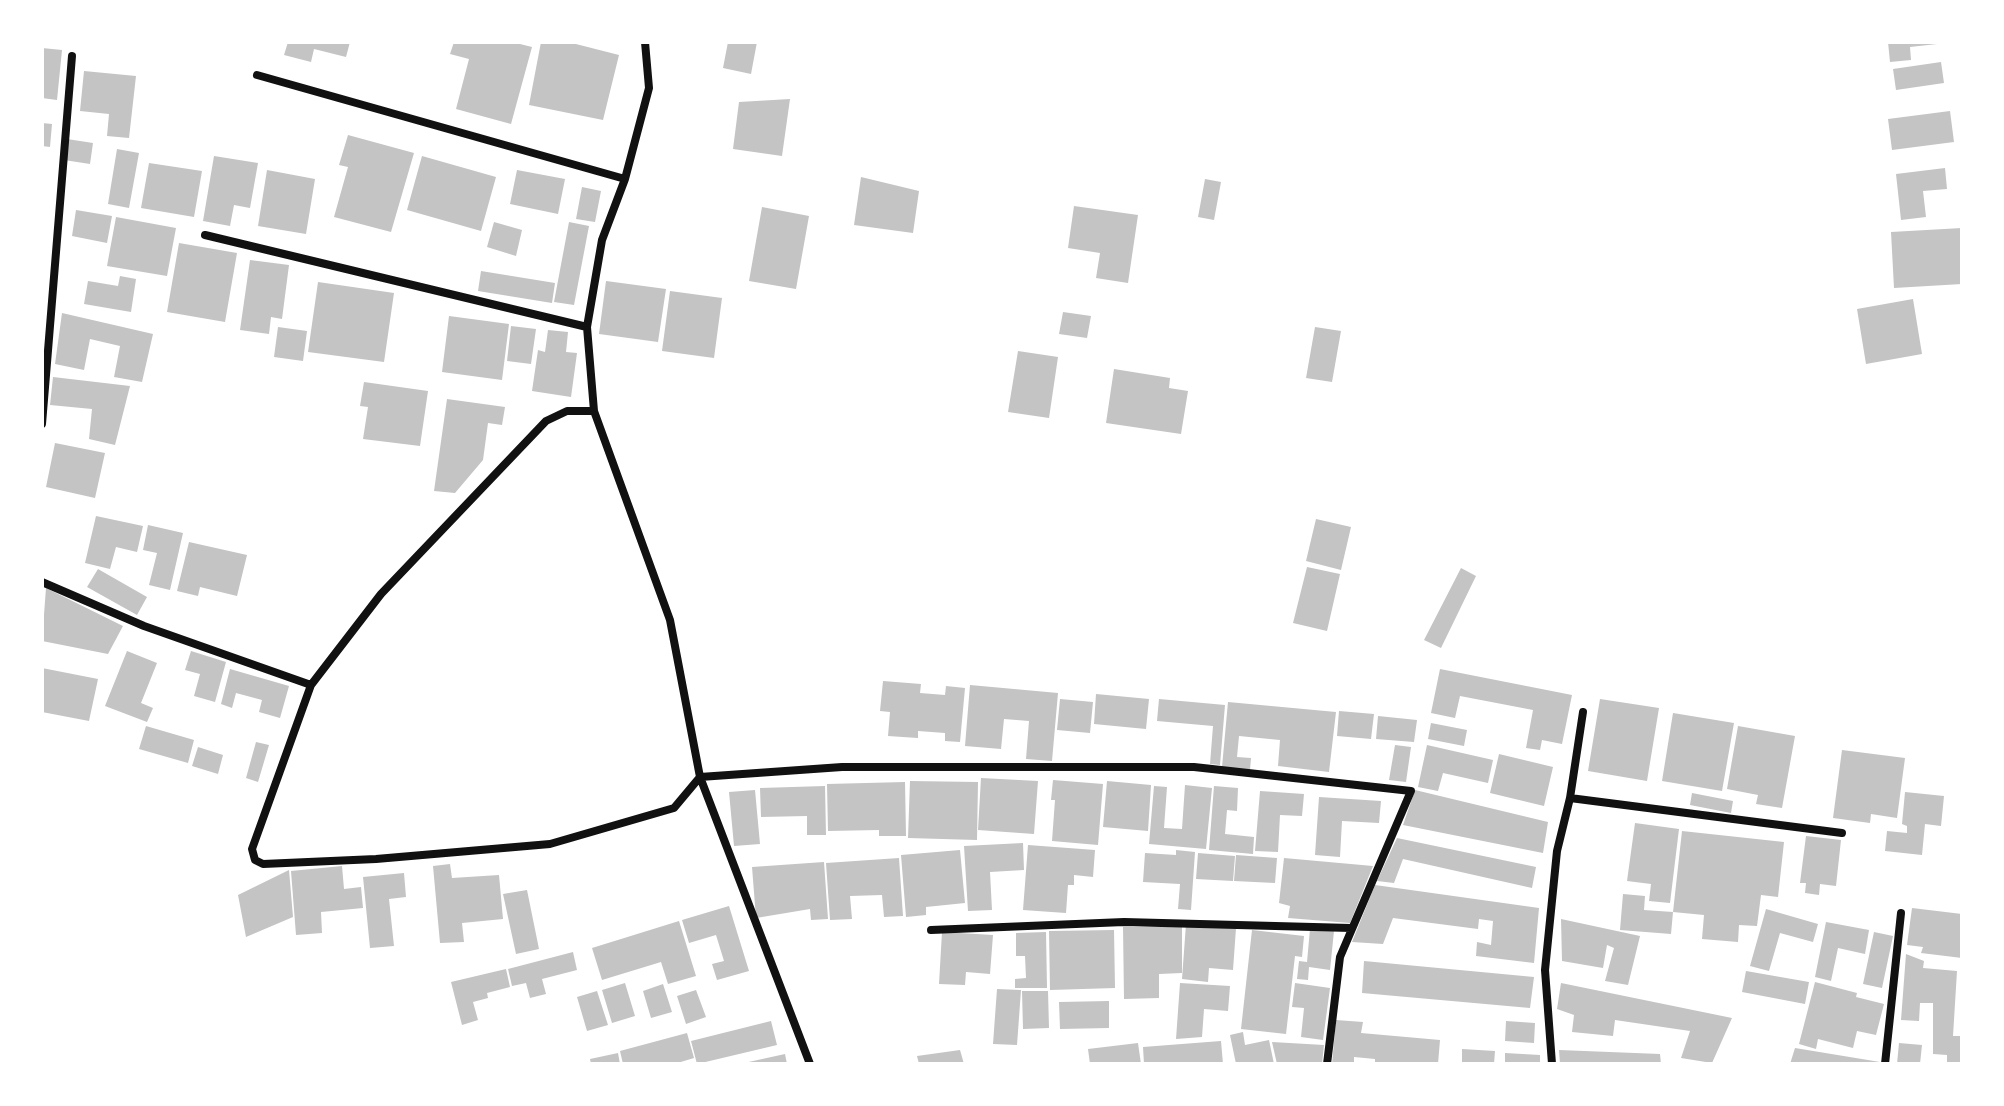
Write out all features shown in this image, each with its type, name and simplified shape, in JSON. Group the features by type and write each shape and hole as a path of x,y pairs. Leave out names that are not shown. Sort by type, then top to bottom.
{"street":[{"path":"645,42 649,88 625,179 602,240 587,327 594,411 670,620 700,777 810,1064"},
{"path":"42,424 72,56"},
{"path":"257,75 625,179"},
{"path":"205,235 587,327"},
{"path":"594,411 567,411 546,421 381,594 311,685 252,849 255,860 263,864 376,859 550,844 674,808 700,777 842,767 1194,767 1411,791 1340,957 1327,1064"},
{"path":"42,582 144,626 311,685"},
{"path":"1552,1064 1545,970 1557,851 1570,798 1583,712"},
{"path":"1570,798 1842,833"},
{"path":"1885,1064 1901,913"},
{"path":"931,930 1124,922 1351,928"}],"building":[{"path":"288,42 350,42 346,57 314,49 311,62 284,55"},
{"path":"454,42 512,42 532,47 511,124 456,109 469,59 450,54"},
{"path":"541,42 568,42 619,55 603,120 529,105"},
{"path":"728,42 757,42 751,74 723,68"},
{"path":"1888,42 1937,44 1910,47 1911,60 1890,62"},
{"path":"42,48 62,50 57,100 42,98"},
{"path":"1941,62 1944,83 1896,90 1893,69"},
{"path":"84,71 136,76 129,138 107,136 109,114 80,111"},
{"path":"790,99 782,156 733,149 739,102"},
{"path":"1950,111 1954,142 1892,150 1888,119"},
{"path":"42,123 52,124 50,147 42,146"},
{"path":"348,135 414,153 391,232 334,217 348,167 339,165"},
{"path":"67,139 93,143 90,164 64,160"},
{"path":"117,149 139,153 129,208 108,204"},
{"path":"214,156 258,163 250,208 234,205 230,226 203,221"},
{"path":"422,156 496,177 481,231 407,210"},
{"path":"149,163 202,171 194,217 141,208"},
{"path":"1945,168 1947,189 1923,191 1926,217 1901,220 1896,174"},
{"path":"267,170 315,179 306,234 258,226"},
{"path":"517,170 565,179 558,214 510,204"},
{"path":"861,177 919,191 913,233 854,225"},
{"path":"1205,179 1221,182 1214,220 1198,217"},
{"path":"582,187 601,191 595,222 576,219"},
{"path":"1074,206 1138,215 1128,283 1096,278 1100,253 1068,248"},
{"path":"762,207 809,216 796,289 749,281"},
{"path":"76,210 112,216 107,243 72,236"},
{"path":"116,217 176,228 167,276 107,266"},
{"path":"494,222 522,230 516,256 487,247"},
{"path":"569,222 589,226 574,305 554,302"},
{"path":"1962,228 1962,284 1894,288 1891,232"},
{"path":"179,243 237,253 225,322 167,312"},
{"path":"250,260 289,265 282,319 271,317 269,334 240,330"},
{"path":"481,271 555,283 552,303 478,291"},
{"path":"120,276 136,279 131,312 84,304 88,281 118,286"},
{"path":"606,281 666,289 658,342 599,334"},
{"path":"318,282 394,293 384,362 308,352"},
{"path":"670,291 722,298 714,358 662,351"},
{"path":"1913,299 1922,354 1866,364 1857,309"},
{"path":"1063,312 1091,316 1087,338 1059,334"},
{"path":"62,313 153,334 142,382 114,377 120,346 90,339 84,370 55,364"},
{"path":"449,316 509,324 502,380 442,372"},
{"path":"511,326 536,329 531,364 507,361"},
{"path":"278,327 307,331 303,361 274,357"},
{"path":"1315,327 1341,331 1332,382 1306,378"},
{"path":"548,330 568,332 566,352 577,353 571,397 532,391 538,350 545,352"},
{"path":"1018,351 1058,357 1049,418 1008,412"},
{"path":"1114,369 1170,378 1169,388 1188,391 1181,434 1106,423"},
{"path":"53,377 130,386 115,445 89,439 92,409 50,405"},
{"path":"364,382 428,391 420,446 363,439 368,407 360,406"},
{"path":"447,399 505,407 502,425 488,423 483,460 455,493 434,491"},
{"path":"55,443 105,453 95,498 46,487"},
{"path":"96,516 143,526 137,552 116,547 110,569 85,563"},
{"path":"1316,519 1351,527 1341,570 1306,561"},
{"path":"148,525 183,533 170,590 149,585 157,553 143,550"},
{"path":"189,542 247,555 237,596 200,587 198,596 177,591"},
{"path":"1307,567 1340,574 1327,631 1293,623"},
{"path":"1461,568 1476,576 1441,648 1424,640"},
{"path":"98,569 147,597 137,615 87,587"},
{"path":"46,588 123,626 108,654 42,641"},
{"path":"127,651 157,663 141,703 153,708 147,722 105,706"},
{"path":"191,651 226,662 215,702 194,696 200,674 185,670"},
{"path":"42,668 98,679 89,721 42,712"},
{"path":"230,669 289,686 280,718 259,712 262,700 236,693 232,708 221,704"},
{"path":"1440,669 1572,695 1562,744 1542,740 1540,750 1526,748 1533,710 1460,696 1455,718 1431,713"},
{"path":"883,681 921,684 920,693 945,695 946,686 965,688 960,742 945,741 945,733 918,731 918,738 888,736 890,712 880,711"},
{"path":"970,685 1058,693 1052,761 1026,759 1029,721 1004,719 1001,749 965,746"},
{"path":"1096,694 1149,699 1146,729 1094,724"},
{"path":"1060,699 1093,702 1090,733 1057,730"},
{"path":"1159,699 1225,705 1220,765 1210,764 1213,726 1157,721"},
{"path":"1600,699 1659,708 1647,781 1588,771"},
{"path":"1228,702 1336,712 1329,772 1278,766 1280,740 1239,736 1237,757 1251,758 1250,770 1222,767"},
{"path":"1339,711 1374,714 1371,739 1337,736"},
{"path":"1673,713 1734,723 1722,791 1662,781"},
{"path":"1378,716 1417,720 1414,742 1376,739"},
{"path":"1431,723 1467,730 1464,746 1428,739"},
{"path":"146,726 194,740 188,763 139,749"},
{"path":"1738,726 1795,736 1782,808 1756,804 1758,795 1727,789"},
{"path":"256,742 269,745 258,782 246,778"},
{"path":"1395,745 1411,747 1406,782 1389,780"},
{"path":"1427,745 1493,760 1488,783 1443,773 1438,791 1418,787"},
{"path":"198,747 223,755 218,774 192,766"},
{"path":"1842,750 1905,758 1897,818 1871,814 1870,823 1833,818"},
{"path":"1499,754 1553,767 1544,806 1490,793"},
{"path":"981,778 1038,781 1034,834 978,830"},
{"path":"1053,780 1103,784 1098,845 1052,841"},
{"path":"910,781 978,782 977,840 908,838"},
{"path":"1107,781 1151,785 1148,831 1103,827"},
{"path":"905,782 906,836 879,836 879,830 828,831 827,784"},
{"path":"1185,785 1212,788 1206,849 1149,844 1154,786 1167,787 1164,828 1182,829"},
{"path":"825,786 826,835 807,835 807,816 761,817 760,788"},
{"path":"1214,786 1238,788 1237,811 1227,810 1225,834 1254,837 1253,854 1209,850"},
{"path":"755,790 760,844 734,846 729,792"},
{"path":"1415,790 1548,822 1543,853 1403,825"},
{"path":"1260,791 1304,794 1302,816 1280,815 1278,852 1255,851"},
{"path":"1905,792 1944,796 1941,826 1925,824 1922,855 1885,851 1887,831 1907,833 1907,826 1902,824"},
{"path":"1692,793 1733,801 1731,813 1690,805"},
{"path":"1319,797 1381,801 1379,823 1342,821 1340,857 1315,855"},
{"path":"1635,823 1679,829 1670,903 1649,901 1651,884 1627,881"},
{"path":"1682,831 1784,842 1778,897 1761,895 1757,926 1739,925 1738,942 1702,939 1704,915 1673,912"},
{"path":"1806,836 1841,840 1836,886 1820,884 1819,895 1805,893 1806,883 1800,883"},
{"path":"1397,838 1536,867 1532,888 1403,859 1394,883 1377,881"},
{"path":"1023,843 1024,870 990,872 992,910 968,911 964,846"},
{"path":"1028,845 1095,850 1093,877 1074,875 1074,885 1068,885 1066,913 1023,910"},
{"path":"960,850 965,903 926,907 926,915 906,917 901,855"},
{"path":"1176,850 1195,852 1191,910 1178,909 1180,884 1143,882 1145,853 1176,855"},
{"path":"1198,853 1235,856 1233,881 1196,879"},
{"path":"1236,855 1277,858 1275,883 1234,881"},
{"path":"899,858 903,916 884,917 882,895 850,896 852,919 830,920 826,863"},
{"path":"1284,858 1373,866 1350,923 1288,918 1290,906 1279,903"},
{"path":"824,862 828,919 811,920 810,909 756,918 752,867"},
{"path":"450,864 452,878 499,875 503,919 462,923 464,942 440,943 433,866"},
{"path":"342,866 344,889 361,887 363,908 321,912 322,933 296,935 291,871"},
{"path":"289,870 293,917 246,937 238,895"},
{"path":"404,873 406,897 389,899 394,946 370,948 363,877"},
{"path":"1375,885 1539,908 1534,963 1476,956 1477,942 1491,945 1493,921 1479,919 1478,929 1393,918 1383,944 1352,942"},
{"path":"527,890 539,949 516,954 503,894"},
{"path":"1623,894 1645,896 1644,910 1673,912 1671,934 1620,930"},
{"path":"729,906 749,971 717,980 712,964 724,961 716,935 689,943 682,920"},
{"path":"1912,908 1962,914 1962,958 1921,953 1923,947 1907,945"},
{"path":"1766,909 1818,924 1813,942 1780,933 1769,971 1750,966"},
{"path":"1561,919 1640,936 1628,985 1605,981 1614,948 1607,945 1603,968 1562,961"},
{"path":"679,921 696,976 668,984 661,962 602,980 592,948"},
{"path":"1826,922 1869,930 1865,954 1838,948 1831,981 1815,977"},
{"path":"1186,924 1236,928 1233,970 1209,968 1208,982 1182,979"},
{"path":"1123,927 1182,927 1182,973 1159,974 1159,998 1124,999"},
{"path":"1310,929 1334,931 1330,970 1309,967 1308,980 1297,979 1299,961 1307,962"},
{"path":"1114,930 1115,988 1050,990 1049,931"},
{"path":"1252,930 1304,936 1302,957 1295,956 1286,1034 1241,1029"},
{"path":"942,932 993,935 990,974 966,972 965,985 939,984"},
{"path":"1046,932 1047,988 1015,988 1015,979 1026,978 1025,956 1016,956 1016,933"},
{"path":"1874,932 1893,936 1882,988 1863,984"},
{"path":"573,952 577,970 542,979 546,994 530,998 526,983 512,986 508,969"},
{"path":"1906,954 1924,961 1923,968 1957,971 1953,1036 1962,1036 1962,1064 1947,1064 1947,1055 1933,1054 1933,1003 1920,1003 1919,1021 1901,1020"},
{"path":"1364,961 1534,977 1530,1008 1362,993"},
{"path":"506,969 510,987 487,993 488,998 473,1002 478,1020 462,1025 451,982"},
{"path":"1746,971 1809,982 1805,1004 1742,992"},
{"path":"1815,982 1884,1004 1876,1035 1857,1031 1853,1048 1818,1039 1816,1049 1799,1044"},
{"path":"625,983 635,1016 612,1023 602,990"},
{"path":"1180,983 1230,986 1228,1011 1204,1009 1202,1037 1176,1039"},
{"path":"1295,983 1330,988 1323,1040 1301,1037 1304,1008 1292,1007"},
{"path":"1561,983 1732,1018 1712,1063 1681,1058 1690,1031 1615,1020 1613,1036 1572,1032 1574,1015 1557,1009"},
{"path":"663,984 672,1012 651,1018 643,991"},
{"path":"997,989 1021,990 1017,1045 993,1044"},
{"path":"696,990 706,1017 686,1024 677,996"},
{"path":"597,991 608,1025 587,1031 577,997"},
{"path":"1022,991 1048,991 1049,1028 1023,1029"},
{"path":"1109,1001 1109,1028 1060,1029 1059,1002"},
{"path":"1336,1020 1363,1022 1361,1033 1440,1040 1438,1064 1375,1064 1375,1059 1354,1057 1354,1064 1332,1064"},
{"path":"771,1021 777,1045 697,1064 691,1041"},
{"path":"1506,1021 1535,1023 1534,1043 1505,1041"},
{"path":"1243,1032 1245,1045 1269,1040 1274,1064 1236,1064 1230,1035"},
{"path":"687,1033 694,1058 674,1064 623,1064 620,1051"},
{"path":"1221,1041 1223,1064 1144,1064 1143,1047"},
{"path":"1272,1042 1324,1045 1322,1064 1277,1064"},
{"path":"1138,1043 1141,1064 1090,1064 1088,1049"},
{"path":"1899,1043 1922,1045 1920,1064 1897,1064"},
{"path":"1795,1048 1880,1062 1880,1064 1790,1064"},
{"path":"1462,1049 1495,1051 1494,1064 1462,1064"},
{"path":"960,1050 964,1064 919,1064 917,1056"},
{"path":"1559,1050 1660,1054 1661,1064 1560,1064"},
{"path":"618,1053 620,1064 591,1064 590,1059"},
{"path":"1505,1053 1540,1055 1540,1064 1505,1064"},
{"path":"785,1054 787,1064 744,1064 744,1063"}]}
